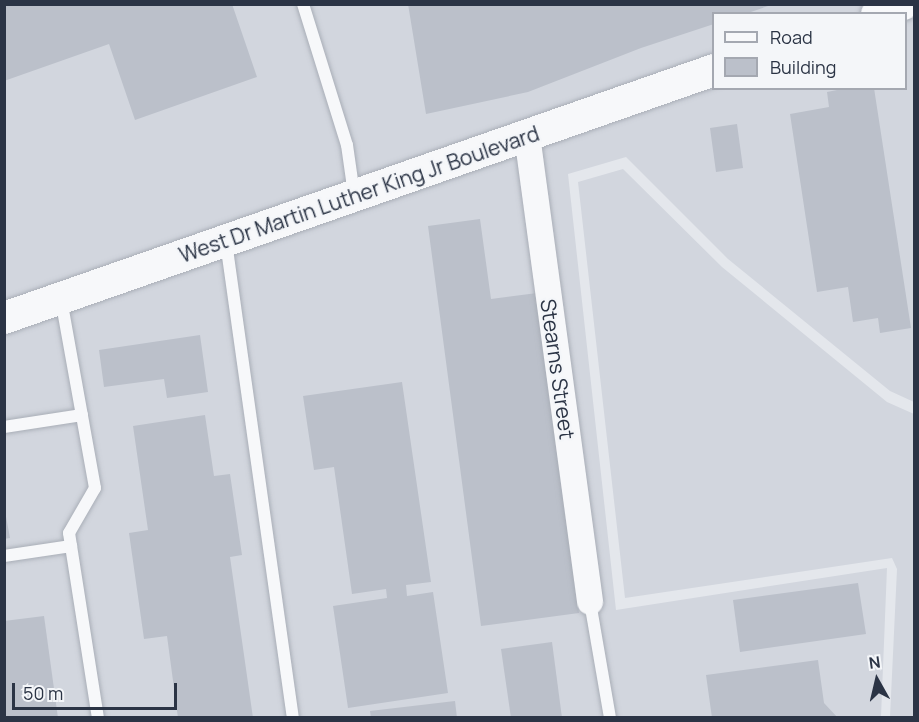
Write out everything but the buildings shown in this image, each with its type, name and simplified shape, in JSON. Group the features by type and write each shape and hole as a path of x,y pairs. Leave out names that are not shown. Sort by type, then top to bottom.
{"street":[{"path":"882,12 903,4"},
{"name":"West Dr Martin Luther King Jr Boulevard","path":"4,318 712,71"},
{"name":"Stearns Street","path":"526,135 590,602"}],"lane":[{"path":"303,4 347,145 354,196"},
{"path":"226,240 294,717"},
{"path":"61,298 95,488 69,533 98,717"},
{"path":"4,427 82,415"},
{"path":"4,556 71,546"},
{"path":"590,602 610,717"}],"shaded area":[{"path":"4,5 914,5 914,402 890,391 728,259 626,157 568,174 616,610 887,568 881,717 5,717"},
{"path":"623,169 722,267 887,402 914,414 914,717 890,717 897,569 892,558 625,598 578,182"}]}
